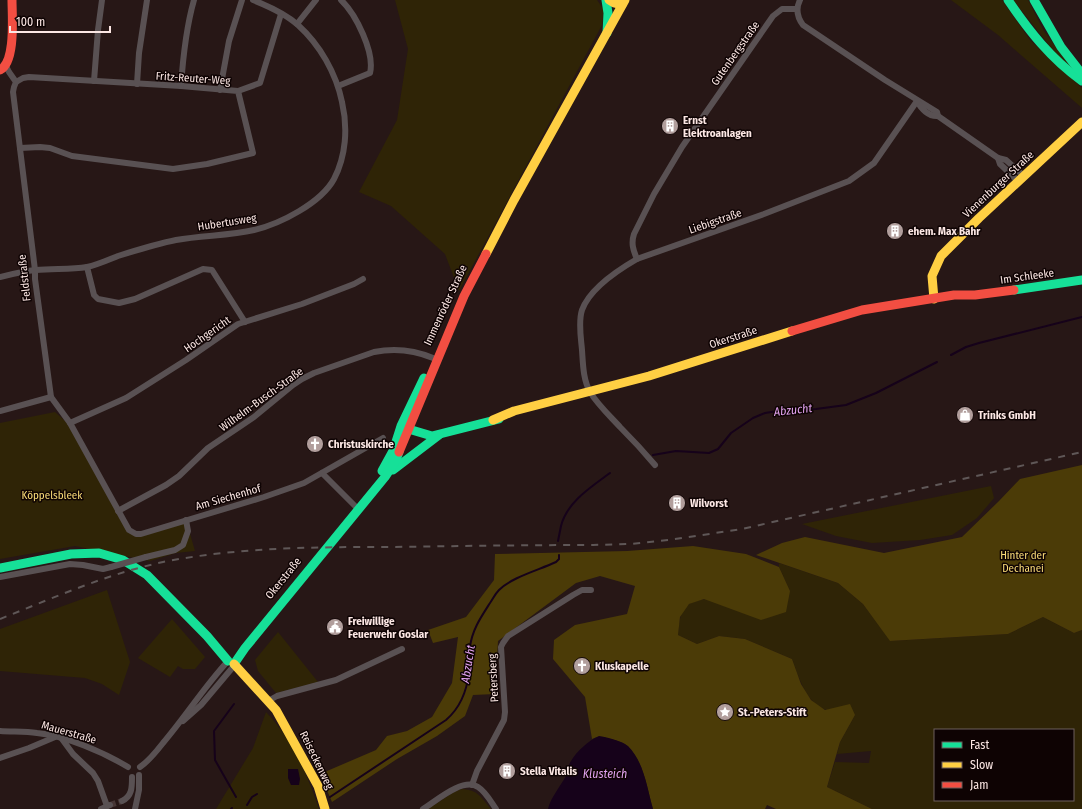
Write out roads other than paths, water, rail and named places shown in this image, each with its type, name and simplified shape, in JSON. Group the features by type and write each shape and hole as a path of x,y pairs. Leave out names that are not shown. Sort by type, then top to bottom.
{"main road":[{"path":"2,65 9,57 10,53 12,0"},
{"path":"606,0 608,13 607,33"},
{"path":"609,0 614,3 621,2"},
{"path":"1008,0 1034,38 1051,56 1072,74 1082,80"},
{"path":"1034,0 1061,47 1082,74"},
{"name":"Immenröder Straße","path":"406,426 461,295 607,33 621,2"},
{"name":"Vienenburger Straße","path":"935,299 935,267 941,256 960,235 1082,122"},
{"name":"Immenröder Straße","path":"406,426 457,310 514,200"},
{"name":"Im Schleeke","path":"935,299 1082,280"},
{"name":"Okerstraße","path":"343,526 384,468 393,451 397,437 406,426 423,432 440,433 531,411 537,406 669,370 841,315 878,307 935,299"},
{"path":"388,473 396,460 406,426"},
{"path":"388,473 440,433"},
{"name":"Okerstraße","path":"231,663 243,646 388,473"},
{"path":"0,568 71,554 99,553 123,560 147,575 197,626 212,638 231,663"},
{"name":"Reiseckenweg","path":"231,663 243,681 252,686 268,702 279,720 284,724 318,786 325,809"}],"street":[{"path":"94,81 102,0"},
{"path":"136,84 147,0"},
{"path":"181,86 183,55 194,0"},
{"path":"220,90 229,40 242,0"},
{"name":"Hubertusweg","path":"0,277 35,270 87,267 156,244 180,239 254,230 291,216 307,206 321,194 331,182 339,166 346,134 338,86 325,58 311,39 297,24 253,0"},
{"path":"297,24 316,0"},
{"path":"338,86 370,73 371,66 369,51 357,23 341,0"},
{"path":"800,0 797,5 797,9 799,19 803,24 917,101 924,103 937,112 938,116 998,158 1000,164 1021,178"},
{"name":"Gutenbergstraße","path":"637,259 632,245 634,234 654,194 682,147 773,16 782,9 797,9"},
{"path":"238,91 260,83 281,14"},
{"path":"2,65 16,82"},
{"name":"Fritz-Reuter-Weg","path":"16,82 23,78 29,77 238,91 253,152 207,164 173,169 72,156 50,148 20,148"},
{"name":"Feldstraße","path":"16,82 14,92 20,148 35,279 51,397 70,423 129,530 136,534"},
{"name":"Liebigstraße","path":"590,392 585,380 581,326 583,310 593,293 603,283 622,268 637,259 764,214 849,181 874,163 917,101"},
{"path":"87,267 94,296 98,299 119,304 135,299 203,269 212,270 245,322"},
{"name":"Hochgericht","path":"70,423 126,398 186,360 238,324 302,304 354,284 362,279"},
{"name":"Wilhelm-Busch-Straße","path":"118,511 166,485 179,476 208,448 254,417 293,385 314,373 382,350 418,352 434,358"},
{"path":"590,392 655,466"},
{"path":"0,411 51,397"},
{"name":"Am Siechenhof","path":"136,534 264,497 304,483 383,438"},
{"path":"322,473 356,507"},
{"path":"0,577 70,564 83,564 103,569 175,550 183,545 188,531 186,520"},
{"name":"Petersberg","path":"472,784 477,770 504,720 503,643 508,636 573,595 582,590 591,590"},
{"path":"268,702 277,696 341,678 402,649"},
{"name":"Okerstraße","path":"176,728 201,706 231,663"},
{"name":"Okerstraße","path":"140,767 146,763 176,728 207,685 231,663"},
{"name":"Mauerstraße","path":"0,731 38,733 55,737 99,752 128,767"},
{"path":"0,758 55,737"},
{"path":"62,739 73,754 93,773 98,781 106,807"},
{"path":"122,801 129,797 132,788 132,777 128,773 128,767 135,764 140,767 136,809"},
{"path":"132,777 139,775"},
{"path":"424,809 455,788 472,784 483,792 496,809"}],"water":[{"name":"Klusteich","path":"599,736 622,742 633,752 641,767 653,809 548,809 553,796 566,776 569,764 573,757 587,743"},
{"path":"288,769 298,769 300,779 299,785 291,785 288,778"}],"waterway":[{"name":"Abzucht","path":"951,355 966,347 979,343 1082,317"},
{"name":"Abzucht","path":"653,455 676,451 709,453 718,449 731,433 753,418 765,413 846,405 876,393 937,362"},
{"name":"Abzucht","path":"558,541 564,517 574,502 610,473"},
{"name":"Abzucht","path":"330,797 446,720 451,715 459,704 467,685 470,666 470,647 475,629 495,595 504,585 511,581 556,562 559,559 559,555"},
{"path":"234,704 214,731 215,760 236,797"},
{"path":"247,805 252,797 257,794"}],"tunnel":[{"path":"110,805 122,801"}],"railway":[{"path":"0,619 80,587 121,573 163,562 192,557 220,553 306,548 593,545 630,544 669,540 742,529 1082,452"}],"place":[{"name":"Ernst Elektroanlagen","path":"670,126"},
{"name":"ehem. Max Bahr","path":"895,231"},
{"name":"Trinks GmbH","path":"965,415"},
{"name":"Christuskirche","path":"315,444"},
{"name":"Wilvorst","path":"677,503"},
{"name":"Freiwillige Feuerwehr Goslar","path":"335,627"},
{"name":"Kluskapelle","path":"582,666"},
{"name":"St.-Peters-Stift","path":"725,712"},
{"name":"Stella Vitalis","path":"507,771"}],"park label":[{"name":"Köppelsbleek","path":"52,495"},
{"name":"Hinter der Dechanei","path":"1023,561"}]}
